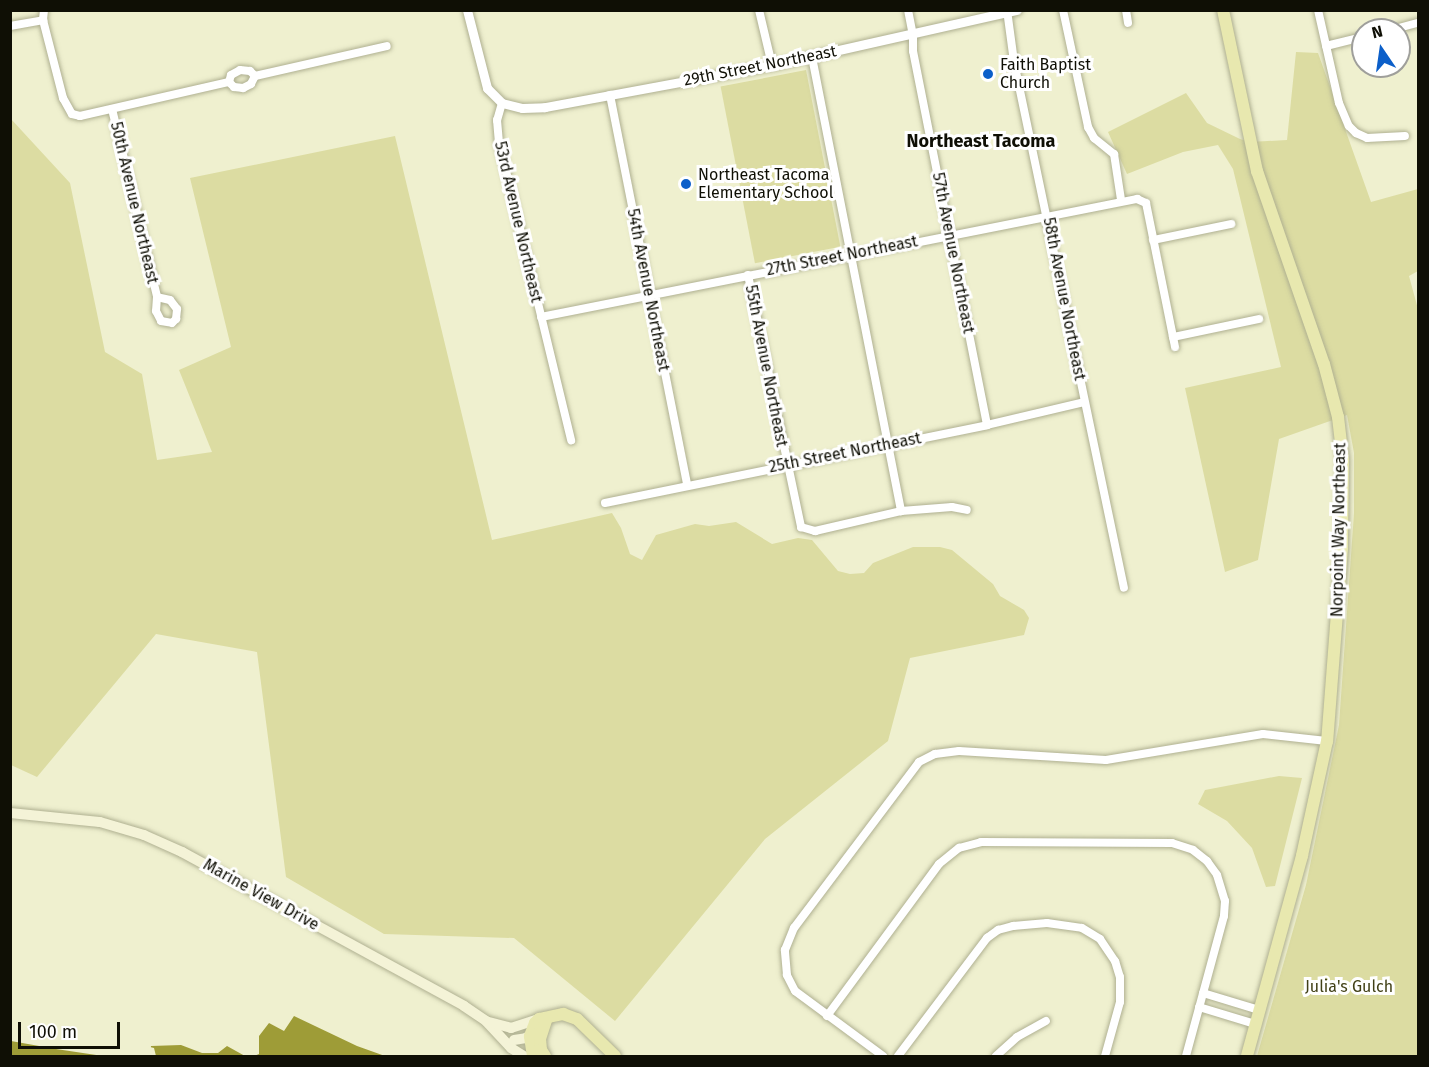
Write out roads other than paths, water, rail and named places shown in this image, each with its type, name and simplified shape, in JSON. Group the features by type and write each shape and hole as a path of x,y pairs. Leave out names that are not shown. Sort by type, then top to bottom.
{"main road":[{"name":"Norpoint Way Northeast","path":"1223,10 1257,171 1324,364 1338,417 1343,460 1342,548 1327,741 1302,856 1247,1056"},
{"name":"Marine View Drive","path":"10,813 75,818 144,835 182,852 390,964 514,1040 533,1056"},
{"path":"489,1025 511,1028 563,1014 577,1019 615,1056"},
{"path":"514,1040 530,1036 543,1021"},
{"path":"543,1021 540,1044 544,1056"},
{"name":"Marine View Drive","path":"489,1025 524,1056"},
{"path":"530,1036 533,1056"}],"street":[{"path":"44,10 43,20 69,113 80,116 229,82"},
{"path":"467,10 487,88 502,103"},
{"path":"759,10 772,64"},
{"name":"57th Avenue Northeast","path":"908,10 914,35 913,51 987,425"},
{"path":"1063,10 1088,127 1094,138 1114,154 1121,201"},
{"path":"1126,10 1128,24"},
{"path":"1318,10 1342,112 1349,126 1360,136 1375,139 1405,136"},
{"name":"29th Street Northeast","path":"502,103 516,108 531,108 610,95 812,57 1010,11"},
{"name":"58th Avenue Northeast","path":"1010,11 1014,62 1124,588"},
{"path":"10,26 43,20"},
{"path":"1326,46 1351,40"},
{"path":"255,76 387,46"},
{"path":"812,57 901,511 952,507 967,510"},
{"path":"229,82 231,75 240,69 250,71 255,76"},
{"path":"229,82 234,87 243,88 251,84 255,76"},
{"name":"54th Avenue Northeast","path":"610,95 687,485"},
{"name":"53rd Avenue Northeast","path":"502,103 496,120 498,136 571,440"},
{"name":"50th Avenue Northeast","path":"112,109 157,297"},
{"name":"27th Street Northeast","path":"541,317 1121,201 1137,199 1143,201 1153,240"},
{"path":"1175,347 1153,240 1231,224"},
{"name":"55th Avenue Northeast","path":"748,274 801,527 815,531 901,511"},
{"path":"1173,336 1259,319"},
{"name":"25th Street Northeast","path":"605,503 888,443 987,425 1084,402"},
{"path":"883,1056 801,998 791,984 785,960 787,942 794,928 908,774 927,757 959,751 1106,760 1253,735 1276,734 1327,741"},
{"path":"827,1016 939,864 959,848 981,842 1165,842 1179,844 1193,850 1207,861 1217,875 1225,901 1224,916 1186,1056"},
{"path":"898,1056 987,938 998,930 1013,926 1047,923 1082,928 1100,939 1115,961 1120,977 1121,995 1105,1056"},
{"path":"1203,993 1259,1010"},
{"path":"1199,1007 1256,1024"},
{"path":"996,1056 1017,1037 1046,1021"}],"place":[{"name":"Faith Baptist Church","path":"988,74"},
{"name":"Northeast Tacoma Elementary School","path":"686,184"}],"district":[{"name":"Northeast Tacoma","path":"981,141"}],"park label":[{"name":"Julia's Gulch","path":"1349,987"}]}
